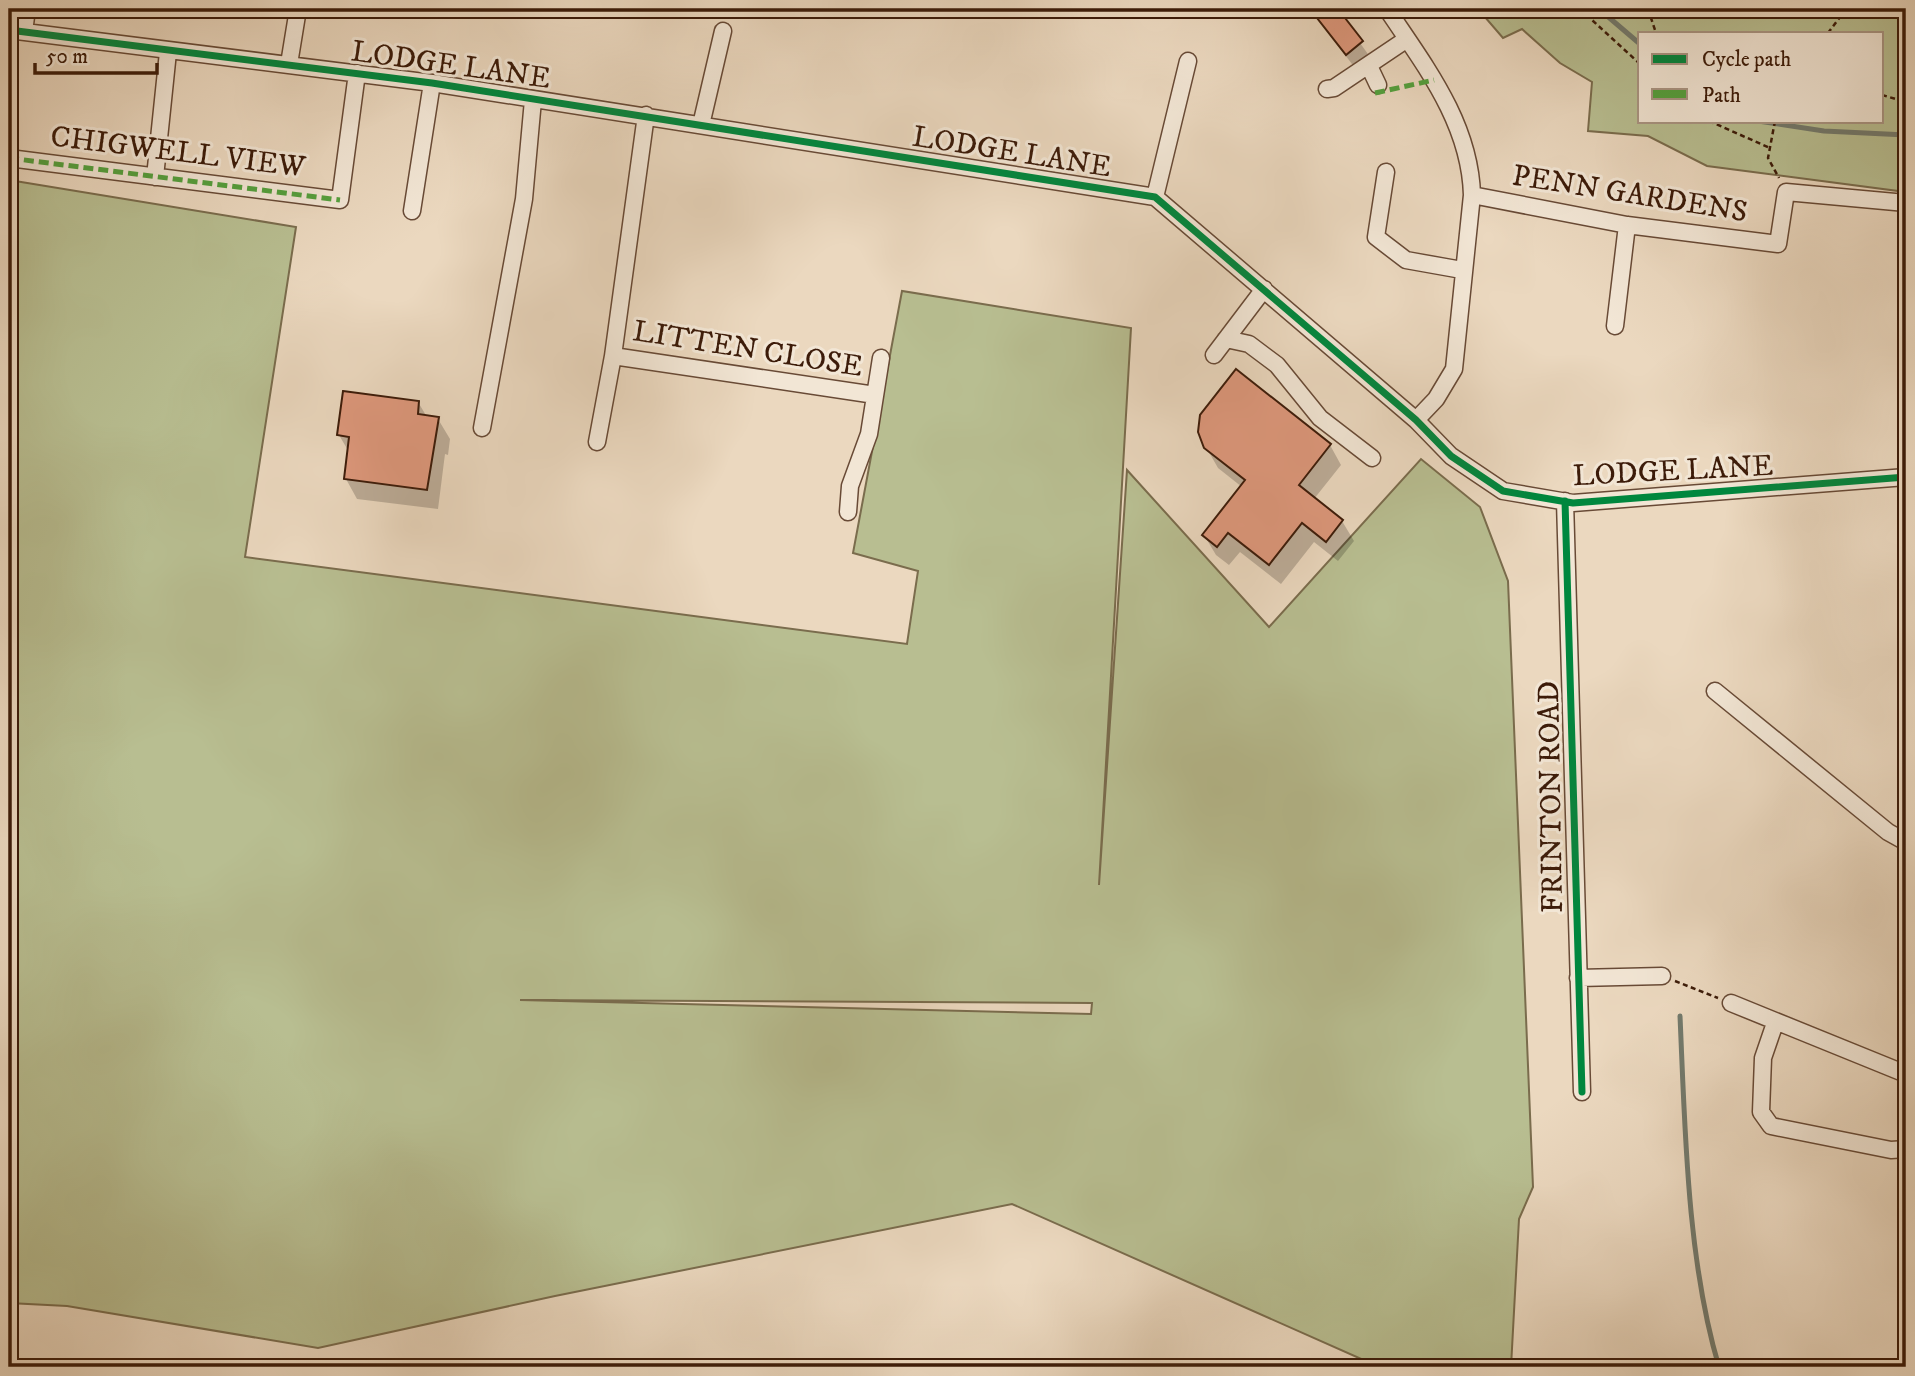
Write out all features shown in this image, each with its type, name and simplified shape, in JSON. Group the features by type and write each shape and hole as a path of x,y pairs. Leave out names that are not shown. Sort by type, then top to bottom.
{"street":[{"path":"16,31 27,9"},
{"path":"289,64 298,9"},
{"path":"1387,9 1439,89 1458,126 1472,172 1454,369 1436,399 1416,420"},
{"name":"LODGE LANE","path":"16,31 432,83 1155,197 1416,420 1451,456 1503,491 1573,503 1906,477"},
{"path":"701,125 723,31"},
{"path":"1327,89 1334,88 1407,39"},
{"path":"155,177 168,52"},
{"path":"1155,197 1188,61"},
{"path":"1368,66 1378,85"},
{"name":"CHIGWELL VIEW","path":"9,158 340,200 357,73"},
{"path":"412,211 432,83"},
{"path":"482,428 524,199 533,100"},
{"name":"LITTEN CLOSE","path":"597,442 613,356 646,115"},
{"path":"1386,172 1376,237 1406,260 1462,270"},
{"path":"1786,192 1906,203"},
{"name":"PENN GARDENS","path":"1472,195 1628,225 1778,244 1786,192"},
{"path":"1615,327 1628,225"},
{"path":"1213,355 1264,289"},
{"path":"1226,339 1249,344 1277,365 1320,418 1372,458"},
{"name":"LITTEN CLOSE","path":"613,356 875,395"},
{"path":"848,512 850,486 869,433 881,358"},
{"name":"FRINTON ROAD","path":"1565,500 1582,1092"},
{"path":"1716,691 1888,832 1906,842"},
{"path":"1578,978 1662,976"},
{"path":"1731,1003 1906,1074"},
{"path":"1775,1023 1763,1058 1760,1112 1771,1126 1891,1150 1906,1149"}],"path":[{"path":"1580,9 1638,62"},
{"path":"1648,9 1656,32"},
{"path":"1829,32 1846,9"},
{"path":"1884,96 1906,102"},
{"path":"1711,122 1770,148"},
{"path":"1775,122 1768,158 1778,174 1781,189 1786,192"},
{"path":"1662,976 1731,1003"}],"green space":[{"path":"1478,9 1590,9 1598,16 1612,13 1608,9 1906,9 1906,192 1707,166 1648,136 1588,131 1592,82 1560,63 1522,29 1503,38"},
{"path":"9,180 296,227 245,557 907,644 918,571 853,553 902,291 1131,328 1099,885 1127,470 1269,627 1421,459 1480,507 1508,581 1533,1187 1519,1219 1511,1367 1405,1367 1368,1362 1012,1204 555,1296 318,1348 67,1306 9,1303","holes":["520,1000 1092,1003 1091,1014"]}],"building":[{"path":"1310,9 1338,9 1363,41 1346,55"},
{"path":"1236,369 1331,444 1299,485 1343,520 1326,542 1302,523 1269,565 1228,533 1217,547 1202,535 1245,480 1204,448 1198,432 1200,415"},
{"path":"343,391 419,401 418,414 439,417 427,490 344,479 349,437 337,435"}],"waterway":[{"path":"1599,9 1638,42"},
{"path":"1765,122 1824,131 1906,135"},
{"path":"1680,1016 1689,1193 1700,1283 1719,1367"}],"marked path":[{"path":"1375,93 1434,80"},
{"path":"9,158 340,200"}],"cycle path":[{"path":"9,30 432,83 1155,197 1416,420 1451,456 1503,491 1573,503 1906,477"},
{"path":"1565,501 1582,1092"}]}
